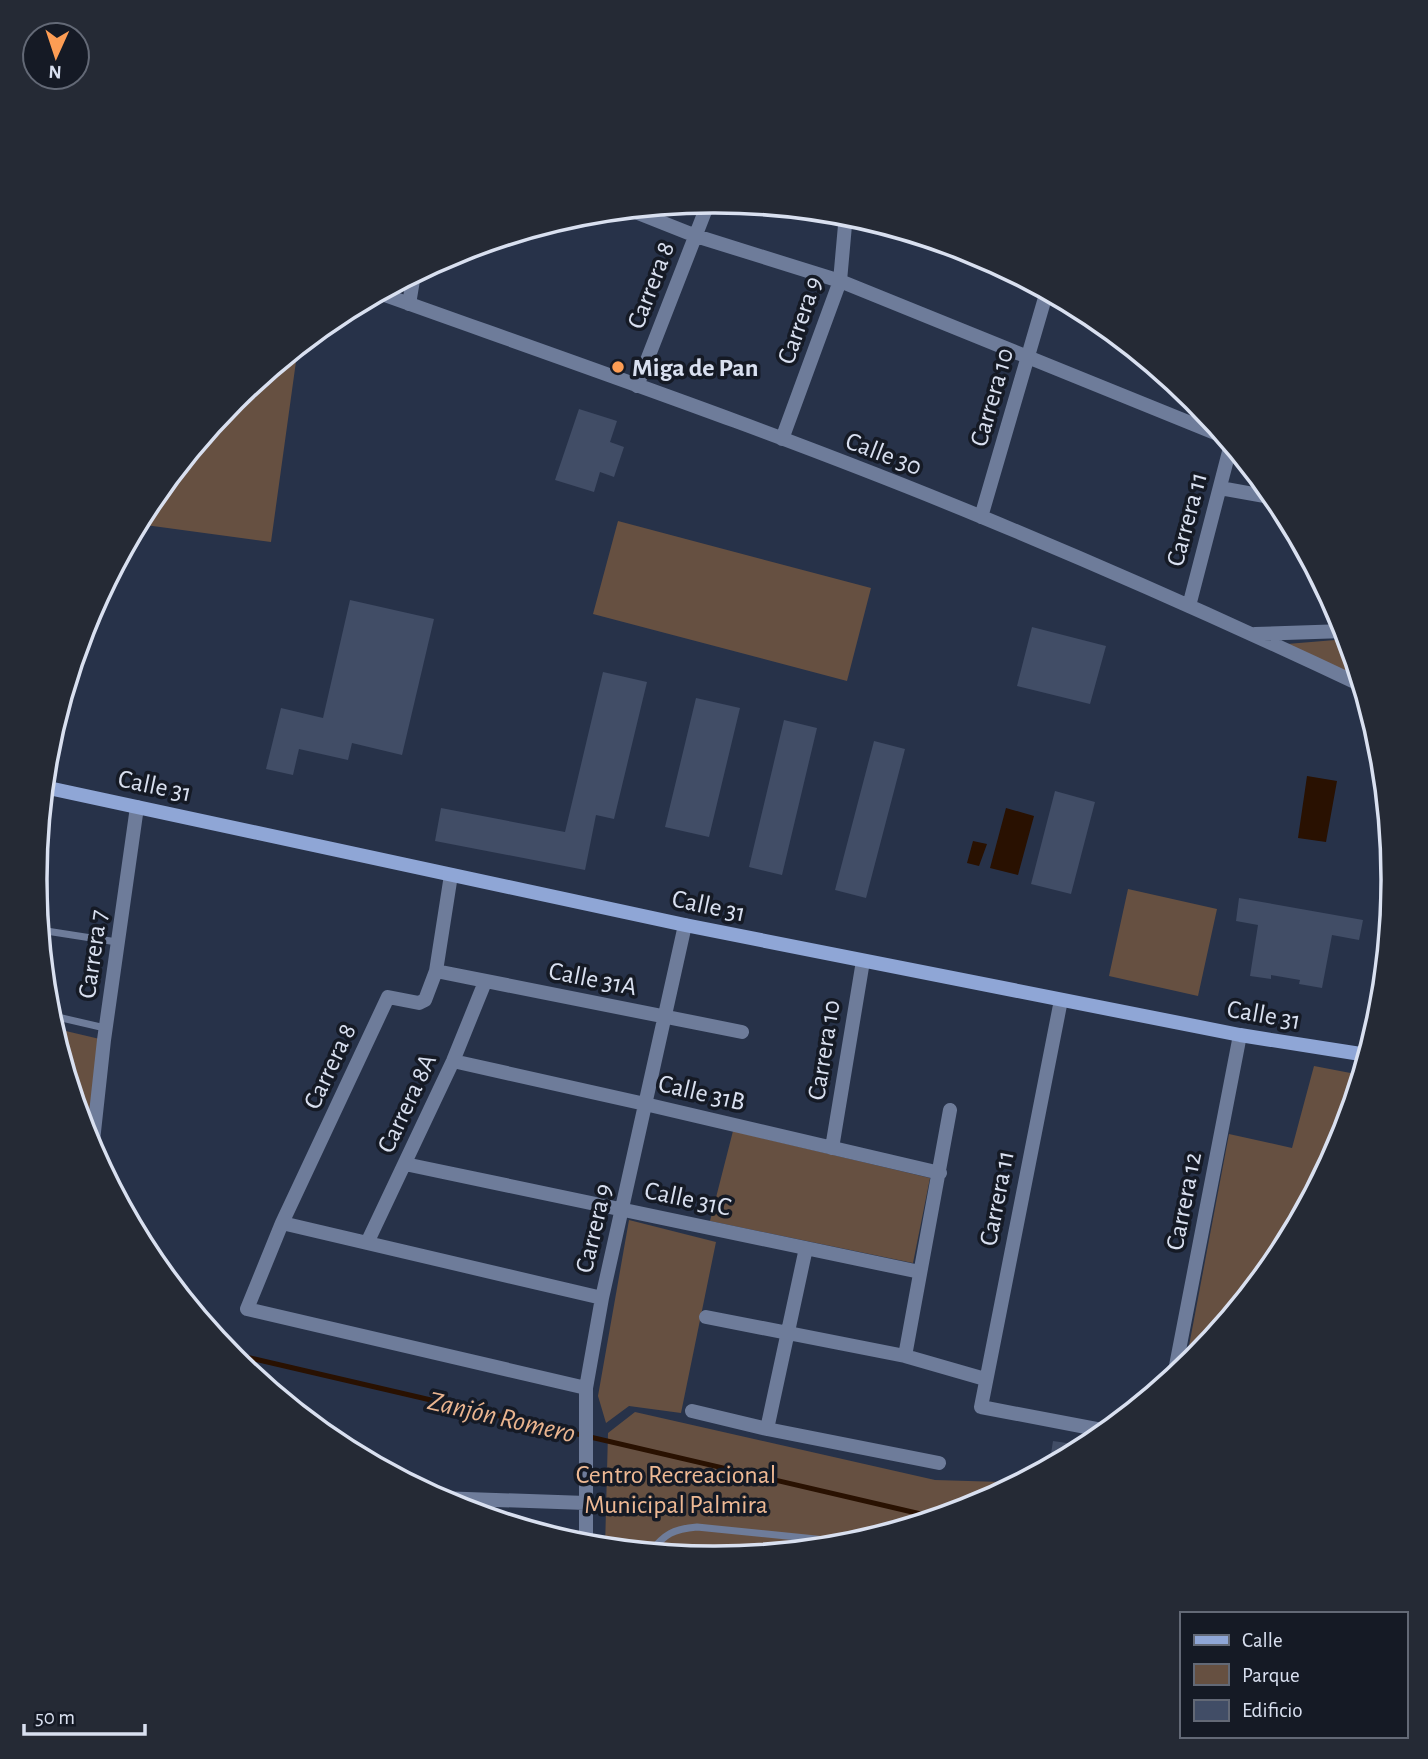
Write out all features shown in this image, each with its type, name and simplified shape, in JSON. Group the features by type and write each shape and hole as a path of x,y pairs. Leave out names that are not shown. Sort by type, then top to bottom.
{"main road":[{"name":"Calle 31","path":"54,788 685,925 1240,1035 1358,1054"}],"street":[{"name":"Carrera 8","path":"636,386 704,213"},
{"path":"646,216 696,236 840,281 1204,429"},
{"name":"Carrera 9","path":"782,439 840,281 845,226"},
{"path":"409,304 412,286"},
{"name":"Calle 30","path":"390,297 782,439 981,517 1253,634 1350,680"},
{"name":"Carrera 10","path":"981,517 1044,301"},
{"name":"Carrera 11","path":"1189,606 1228,456"},
{"path":"1220,488 1258,495"},
{"path":"1253,634 1333,631"},
{"name":"Carrera 7","path":"95,1126 137,807"},
{"name":"Carrera 8","path":"451,875 436,971 422,1003 388,997 282,1223 247,1309 586,1388"},
{"name":"Carrera 9","path":"586,1533 586,1388 602,1298 685,925"},
{"name":"Carrera 10","path":"832,1148 863,961"},
{"name":"Calle 31A","path":"436,971 741,1032"},
{"name":"Carrera 8A","path":"367,1243 453,1061 485,982"},
{"name":"Carrera 11","path":"1061,1000 981,1406 1092,1428"},
{"name":"Carrera 12","path":"1177,1358 1240,1035"},
{"name":"Calle 31B","path":"453,1061 940,1173"},
{"path":"905,1356 950,1110"},
{"name":"Calle 31C","path":"405,1164 920,1272"},
{"path":"282,1223 602,1298"},
{"path":"767,1429 806,1248"},
{"path":"706,1317 905,1356 985,1379"},
{"path":"692,1410 767,1429 939,1463"},
{"path":"469,1499 586,1503"}],"lane":[{"path":"50,932 118,942"},
{"path":"62,1018 106,1028"},
{"path":"657,1544 677,1529 696,1527 813,1539"}],"green space":[{"path":"296,360 271,542 150,526 185,474 213,440 274,378"},
{"path":"618,521 871,588 847,681 593,614"},
{"path":"1336,640 1350,680 1275,645"},
{"path":"1128,889 1217,909 1198,996 1109,976"},
{"path":"65,1031 104,1040 91,1116"},
{"path":"1314,1066 1351,1073 1330,1135 1291,1213 1243,1285 1189,1347 1229,1134 1292,1148"},
{"path":"733,1131 930,1178 913,1263 710,1221"},
{"path":"629,1220 716,1242 681,1413 629,1406 606,1423 598,1396"},
{"name":"Centro Recreacional Municipal Palmira","path":"635,1412 935,1480 998,1482 928,1511 887,1524 801,1541 714,1546 627,1541 605,1537 608,1433"}],"shaded area":[{"path":"1307,776 1337,781 1326,842 1298,838"},
{"path":"1006,808 1034,816 1018,875 990,868"},
{"path":"973,841 987,844 979,866 967,863"}],"building":[{"path":"579,409 617,421 610,442 624,447 614,477 600,472 594,492 555,480"},
{"path":"350,600 434,619 402,755 352,743 348,760 299,749 293,775 266,769 281,708 323,718"},
{"path":"1032,627 1106,646 1090,704 1017,686"},
{"path":"603,672 647,682 614,819 596,815 585,870 435,841 441,808 565,832"},
{"path":"696,698 740,708 709,837 665,827"},
{"path":"784,720 817,728 782,875 749,867"},
{"path":"874,741 905,749 866,898 835,890"},
{"path":"1055,791 1095,802 1071,894 1031,884"},
{"path":"1239,898 1363,920 1359,940 1332,935 1322,988 1299,984 1300,980 1271,975 1271,979 1250,976 1258,925 1236,921"},
{"path":"1053,1441 1069,1443 1051,1455"}],"waterway":[{"name":"Zanjón Romero","path":"250,1358 920,1514"}],"place":[{"name":"Miga de Pan","path":"618,367"}]}
